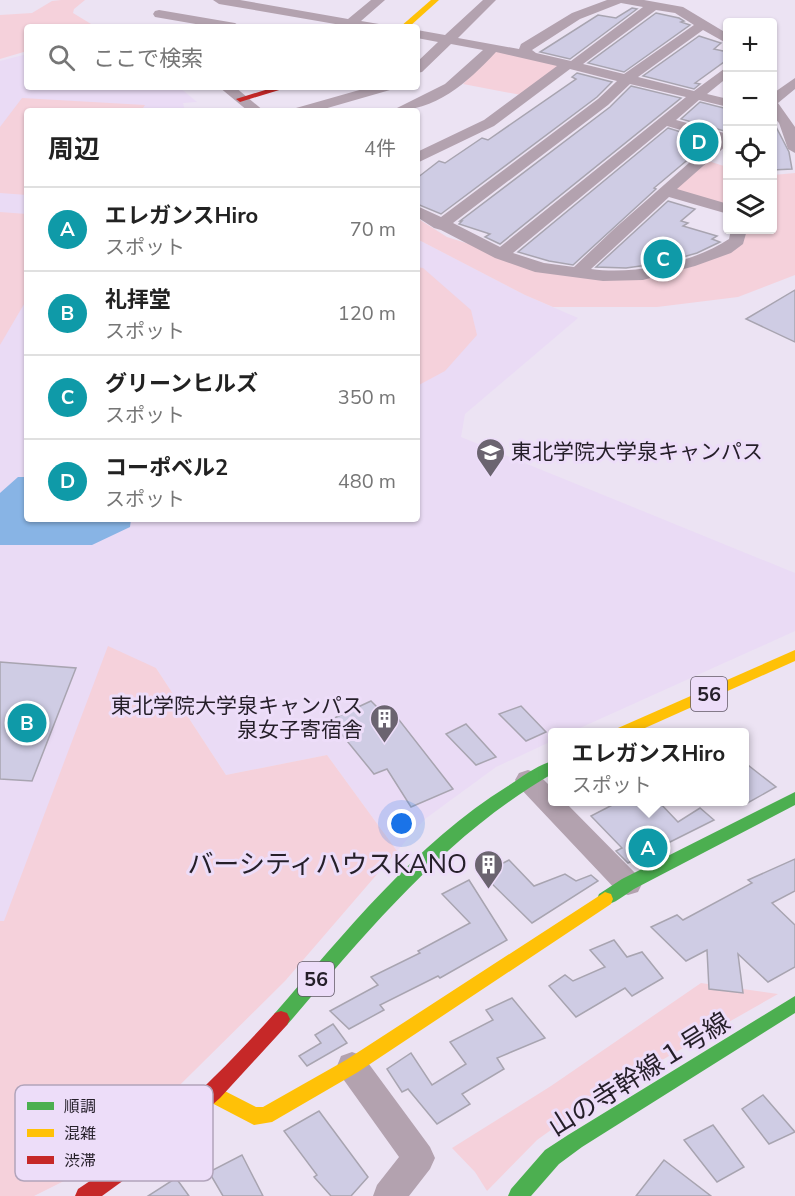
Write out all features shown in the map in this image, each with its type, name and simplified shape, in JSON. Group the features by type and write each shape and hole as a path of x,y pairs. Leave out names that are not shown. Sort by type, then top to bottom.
{"street":[{"path":"219,0 343,24"},
{"path":"355,0 377,2"},
{"path":"407,24 435,0"},
{"path":"420,66 490,0"},
{"path":"526,54 526,47 576,16 618,0"},
{"path":"623,0 679,10 723,37"},
{"path":"349,24 377,2"},
{"path":"156,24 155,21 159,14 173,4"},
{"path":"420,157 489,123 654,5"},
{"path":"159,14 217,24"},
{"path":"440,225 603,102 628,78 702,25"},
{"path":"420,35 526,54 723,102"},
{"path":"406,108 429,100 452,87 493,48"},
{"path":"501,254 725,72"},
{"path":"777,99 794,86"},
{"path":"230,90 253,108"},
{"path":"240,99 274,90"},
{"path":"312,108 374,90"},
{"path":"777,110 786,122 795,149"},
{"path":"578,273 726,138 664,121"},
{"path":"666,191 723,208"},
{"path":"420,213 501,254 541,268 603,276 637,276 679,265 725,249 737,241 738,234"},
{"name":"56","path":"632,728 795,655"},
{"name":"56","path":"213,1094 372,913 425,859 476,815 548,769"},
{"path":"528,780 548,801"},
{"path":"213,1094 255,1116 265,1116 352,1066 628,884 795,798"},
{"path":"553,806 628,884"},
{"name":"山の寺幹線１号線","path":"518,1196 552,1157 575,1141 795,1004"},
{"path":"352,1066 419,1158 389,1196"},
{"name":"56","path":"85,1196 109,1181"}],"shaded area":[{"path":"85,0 74,9 73,13 91,24 24,24 24,52 0,59 0,15 32,13 52,1"},
{"path":"501,51 555,64 559,67 521,95 463,84 494,52"},
{"name":"東北学院大学泉キャンパス","path":"24,55 24,90 183,90 197,102 183,103 184,108 24,108 24,522 420,522 420,241 525,295 578,318 465,414 461,437 795,573 795,631 580,728 548,728 548,743 496,767 425,819 397,851 327,755 226,775 156,668 4,921 0,921 0,61"},
{"path":"22,98 145,105 143,108 24,108 24,195 0,193 0,127"},
{"path":"702,159 723,166 723,208 666,191"},
{"path":"795,173 795,275 738,297 657,307 553,307 420,241 420,220 447,237 501,254 603,276 689,262 737,241 738,234 777,234 777,175"},
{"path":"0,212 24,214 24,304 0,345"},
{"path":"420,268 471,310 477,335 445,371 420,384"},
{"path":"108,646 156,668 226,775 327,755 397,851 285,981 180,1085 15,1085 15,1181 64,1181 34,1196 0,1196 0,921 4,921"},
{"path":"701,983 778,994 597,1097 537,1140 487,1191 475,1172 452,1148 551,1086"}],"water":[{"path":"18,477 24,477 24,522 131,522 130,527 92,545 0,545 0,493"}],"building":[{"path":"632,8 637,9 570,59 540,52 598,15 616,18"},
{"path":"656,13 679,18 684,21 681,22 690,25 624,72 588,63"},
{"path":"699,36 721,43 714,49 723,51 723,63 695,83 700,84 694,89 643,76"},
{"path":"577,73 612,82 597,97 441,214 420,205 420,176 439,161 445,163 482,138 488,140 576,79 572,77"},
{"path":"631,86 681,98 500,244 485,237 490,234 459,224 610,107"},
{"path":"700,102 723,108 723,131 681,119"},
{"path":"668,128 710,141 654,188 656,189 573,265 518,252"},
{"path":"777,129 789,152 792,169 777,170"},
{"path":"668,201 695,209 681,221 688,223 683,226 717,236 712,239 720,242 697,253 662,263 626,268 596,267"},
{"path":"795,290 795,342 746,319"},
{"path":"0,662 76,668 32,781 0,779"},
{"name":"東北学院大学泉キャンパス 泉女子寄宿舎","path":"371,701 379,709 389,707 453,789 411,807 387,769 374,774 330,720"},
{"path":"521,706 546,732 526,741 499,714"},
{"path":"466,724 496,757 476,765 446,734"},
{"path":"749,766 776,787 749,802"},
{"path":"610,806 663,806 678,822 700,808 714,820 628,863 616,851 622,848 591,816"},
{"path":"795,859 795,891 772,903 795,925 795,967 768,982 738,954 743,993 709,989 707,950 686,961 651,927 677,915 683,920 752,883 748,880"},
{"path":"509,860 534,886 565,874 576,881 591,875 598,881 532,923 482,874"},
{"path":"469,880 507,940 440,978 438,976 380,1005 384,1010 349,1029 330,1011 378,985 371,977 420,953 418,951 470,923 442,894"},
{"path":"614,940 627,957 642,952 663,978 632,996 625,988 576,1017 549,986 565,975 573,981 605,967 590,950"},
{"path":"512,998 545,1038 497,1058 504,1069 462,1094 470,1104 437,1124 408,1089 402,1092 387,1069 411,1053 432,1085 466,1064 450,1042 493,1020 486,1010"},
{"path":"333,1024 347,1043 307,1066 299,1056 321,1043 315,1035"},
{"path":"763,1095 795,1132 769,1144 742,1109"},
{"path":"319,1111 368,1177 351,1196 331,1196 314,1177 317,1175 284,1131"},
{"path":"713,1125 744,1167 717,1182 684,1140"},
{"path":"242,1155 263,1196 223,1196 213,1179 213,1170"},
{"path":"664,1160 711,1196 636,1196"},
{"path":"171,1181 178,1181 189,1196 148,1196"}],"traffic: fast":[{"path":"281,1019 372,915 445,842 490,805 548,769"},
{"path":"605,899 628,884 795,798"},
{"path":"518,1196 552,1157 575,1141 795,1004"}],"traffic: slow":[{"path":"407,24 435,0"},
{"path":"632,728 795,655"},
{"path":"213,1094 254,1116 265,1116 352,1066 605,899"}],"traffic: jam":[{"path":"240,99 274,90"},
{"path":"213,1092 281,1019"},
{"path":"85,1196 107,1181"}],"place":[{"name":"コーポベル2","path":"699,142"},
{"name":"グリーンヒルズ","path":"663,259"},
{"name":"東北学院大学泉キャンパス","path":"490,478"},
{"name":"礼拝堂","path":"27,723"},
{"name":"東北学院大学泉キャンパス 泉女子寄宿舎","path":"384,744"},
{"name":"エレガンスHiro","path":"648,848"},
{"name":"バーシティハウスKANO","path":"488,890"}]}
